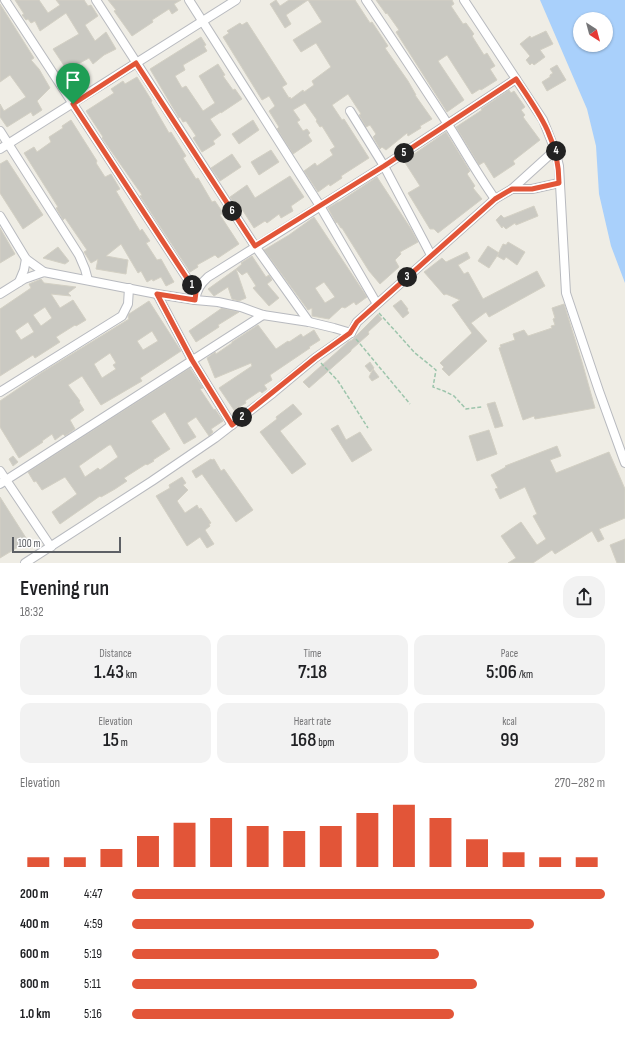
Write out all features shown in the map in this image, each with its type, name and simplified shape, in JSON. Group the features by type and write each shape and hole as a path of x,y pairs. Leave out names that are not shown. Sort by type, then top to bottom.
{"street":[{"path":"5,0 196,296"},
{"path":"96,0 255,246 309,322"},
{"path":"189,0 320,206 375,306"},
{"path":"0,149 236,0"},
{"path":"366,0 448,124 495,199"},
{"path":"464,0 543,120 555,150 559,166 566,292 599,392 625,463"},
{"path":"196,296 202,283 208,277 384,166 516,79"},
{"path":"350,111 384,166 431,255"},
{"path":"0,131 79,255 88,280"},
{"path":"25,563 152,481 232,425 315,358 350,333 357,322 431,255 495,199 512,189 555,150"},
{"path":"512,189 532,189 559,183"},
{"path":"0,216 26,259 44,272 157,294 196,296 241,307 263,315 309,322 350,333"},
{"path":"19,282 24,270 26,259"},
{"path":"0,294 30,276 44,272"},
{"path":"0,392 122,316 128,304 129,288"},
{"path":"157,294 192,360 232,425"},
{"path":"4,482 263,315"},
{"path":"0,471 4,482 51,547"}],"path":[{"path":"375,306 415,353 436,370 433,387 454,396 466,409 482,407"},
{"path":"350,333 410,404"},
{"path":"315,358 338,381 368,428"}],"water":[{"path":"540,0 625,0 625,283 611,246 599,194 596,146 587,109"}],"building":[{"path":"15,0 39,0 48,13 60,5 56,0 84,0 88,6 91,5 98,16 85,25 95,41 106,32 116,49 104,55 93,64 89,58 67,70 53,49 79,34 66,13 40,31 35,21 31,23 28,19 26,20"},
{"path":"108,0 181,0 174,4 178,10 172,14 169,9 132,36"},
{"path":"276,0 280,6 289,0 308,0 286,15 291,24 285,28 270,4"},
{"path":"308,0 355,0 370,23 372,22 388,46 385,48 432,119 420,126 421,128 408,136 407,133 386,150 382,147 380,149 373,137 376,134 370,125 366,127 359,115 361,114 348,94 332,105 342,120 344,119 369,158 341,176 342,178 330,186 329,184 318,192 304,171 315,163 317,166 333,155 330,150 335,147 305,103 293,110 300,120 297,122 303,131 307,129 310,133 308,135 312,141 293,154 277,129 279,127 269,111 275,106 269,96 262,100 223,37 229,33 227,31 240,23 242,25 247,22 287,84 282,87 291,99 303,90 304,92 314,85 312,81 331,67 316,43 301,52 293,40 322,22"},
{"path":"376,0 452,0 454,4 451,6 463,24 466,23 474,34 472,36 484,55 487,53 495,66 490,69 497,80 472,94 447,55 438,61 464,100 447,112 396,32 399,30"},
{"path":"0,4 34,58 31,60 39,69 50,88 37,101 42,110 33,116 31,112 7,127 0,117 0,104 4,111 26,97 10,75 0,82"},
{"path":"546,31 553,44 540,50 545,57 534,65 532,63 530,65 526,60 530,56 520,44 530,36 531,38"},
{"path":"201,37 206,45 204,46 207,51 183,65 185,70 175,76 182,88 186,86 203,111 215,103 199,76 218,64 225,75 223,76 233,90 235,89 242,99 210,119 221,135 213,141 215,144 202,152 193,138 196,136 186,121 183,122 180,117 179,118 150,69"},
{"path":"557,65 566,80 547,91 542,82 550,77 553,73 550,69"},
{"path":"137,77 169,133 171,132 186,156 183,158 196,179 198,178 212,202 215,201 223,213 220,215 239,244 218,258 215,255 197,265 198,267 190,272 140,196 142,195 102,138 103,137 86,111 114,93 111,89 123,81 125,84"},
{"path":"509,90 511,93 514,91 525,107 521,110 525,115 523,117 540,140 513,161 515,164 494,178 484,162 479,165 456,127"},
{"path":"71,120 97,161 96,163 105,177 111,174 120,189 116,191 140,231 142,229 150,241 146,243 157,260 161,259 174,282 166,286 161,277 147,282 141,271 138,273 121,244 106,256 128,260 126,274 96,269 98,259 91,263 84,252 87,250 65,218 63,220 56,208 58,207 24,153 34,147 37,152 51,142 49,137 63,128 62,126"},
{"path":"253,120 259,130 239,144 232,134"},
{"path":"446,132 470,171 467,174 475,186 473,188 482,199 438,233 434,229 430,229 408,193 420,186 404,161"},
{"path":"271,150 279,162 259,175 251,162"},
{"path":"232,154 241,167 220,181 211,168"},
{"path":"7,160 43,215 23,229 0,193 0,164"},
{"path":"290,176 304,197 291,206 293,211 281,218 279,214 267,223 265,221 254,228 238,203 235,205 230,197 247,185 255,198"},
{"path":"377,177 418,242 400,252 401,254 395,260 399,267 380,284 369,271 342,228 337,222 336,223 328,208"},
{"path":"534,206 538,216 516,225 515,223 506,229 503,226 502,228 496,220 501,215 504,218"},
{"path":"314,217 367,297 356,305 354,302 345,308 342,307 329,319 312,316 312,308 308,310 264,250 289,235","holes":["324,282 335,297 325,303 315,288"]},
{"path":"0,228 15,254 0,263"},
{"path":"508,242 525,252 517,265 506,257 504,260 497,256 503,244 506,245"},
{"path":"488,246 499,253 489,268 478,261"},
{"path":"58,247 69,261 65,264 43,258"},
{"path":"467,252 470,258 458,265 464,274 468,272 483,299 537,271 545,286 489,317 486,312 471,323 487,341 449,376 442,369 444,367 440,363 472,333 452,305 460,300 446,294 444,295 424,272 442,258 446,262"},
{"path":"252,256 266,277 269,275 272,280 267,284 279,298 269,306 253,288 256,286 247,272 242,275 236,269 242,264 241,263"},
{"path":"236,269 246,298 239,301 232,299 228,287 214,296 208,289"},
{"path":"41,279 44,283 76,287 68,293 71,296 51,294 60,308 73,300 86,320 56,337 60,342 35,358 33,355 0,376 0,309 31,288 29,284","holes":["45,307 52,318 41,326 33,315","28,322 34,332 21,340 15,331"]},
{"path":"401,300 408,309 407,310 409,313 403,318 393,306"},
{"path":"149,301 181,351 140,378 142,381 101,405 82,376 68,385 80,401 79,402 84,410 70,420 75,429 65,436 63,434 55,440 52,434 19,458 0,427 0,401 41,373 129,319 129,314","holes":["152,331 158,341 143,350 137,341","110,353 116,363 113,365 116,369 102,378 94,364"]},
{"path":"564,304 595,408 535,419 534,416 523,420 499,348 501,347 500,345 515,340 513,334 524,330 528,336 552,328 551,326 555,325 553,319 555,318 552,308"},
{"path":"222,308 239,312 218,325 219,327 196,342 189,331"},
{"path":"378,314 382,319 351,351 309,388 303,382 352,340"},
{"path":"258,325 276,349 301,334 303,337 314,330 320,340 270,375 272,380 264,385 267,389 262,393 260,391 245,401 246,403 234,410 219,388 252,366 251,363 215,378 207,358 215,352 216,354"},
{"path":"370,362 374,368 370,372 365,366"},
{"path":"190,368 203,388 200,389 223,421 211,429 213,432 209,436 196,417 187,423 196,437 184,444 165,412 151,421 170,449 153,460 154,461 147,465 146,464 124,478 127,481 101,497 100,496 60,524 52,512 77,494 65,477 42,490 36,481 34,482 28,472","holes":["111,445 118,457 100,470 98,468 85,477 79,466"]},
{"path":"373,369 379,377 372,381 369,377"},
{"path":"495,402 503,426 495,428 487,404"},
{"path":"293,404 302,414 280,431 306,464 292,474 260,432"},
{"path":"338,425 346,440 360,432 372,450 352,462 331,429"},
{"path":"489,430 497,454 477,461 469,436"},
{"path":"557,446 561,456 550,460 556,473 609,452 625,489 625,518 599,529 604,539 598,542 592,531 555,554 552,550 533,563 508,563 516,558 501,536 521,522 537,545 546,539 533,516 537,514 525,487 500,499 495,489 498,488 491,475 506,467 505,466"},
{"path":"13,456 18,462 13,466 9,459"},
{"path":"211,459 214,459 221,471 224,469 253,510 236,522 202,474 196,478 192,471"},
{"path":"182,477 186,483 183,485 188,490 177,501 185,513 197,505 199,509 201,508 211,523 205,530 214,544 207,548 200,537 187,546 156,496 170,488 169,485"},
{"path":"0,497 28,541 0,558"},
{"path":"625,539 625,563 617,563 610,545"}],"route":[{"path":"136,63 255,246 384,166 516,79 543,120 555,150 559,166 559,183 532,189 512,189 495,199 357,322 350,333 315,358 232,425 192,360 157,294 195,300 196,292 73,104 136,63"}]}
